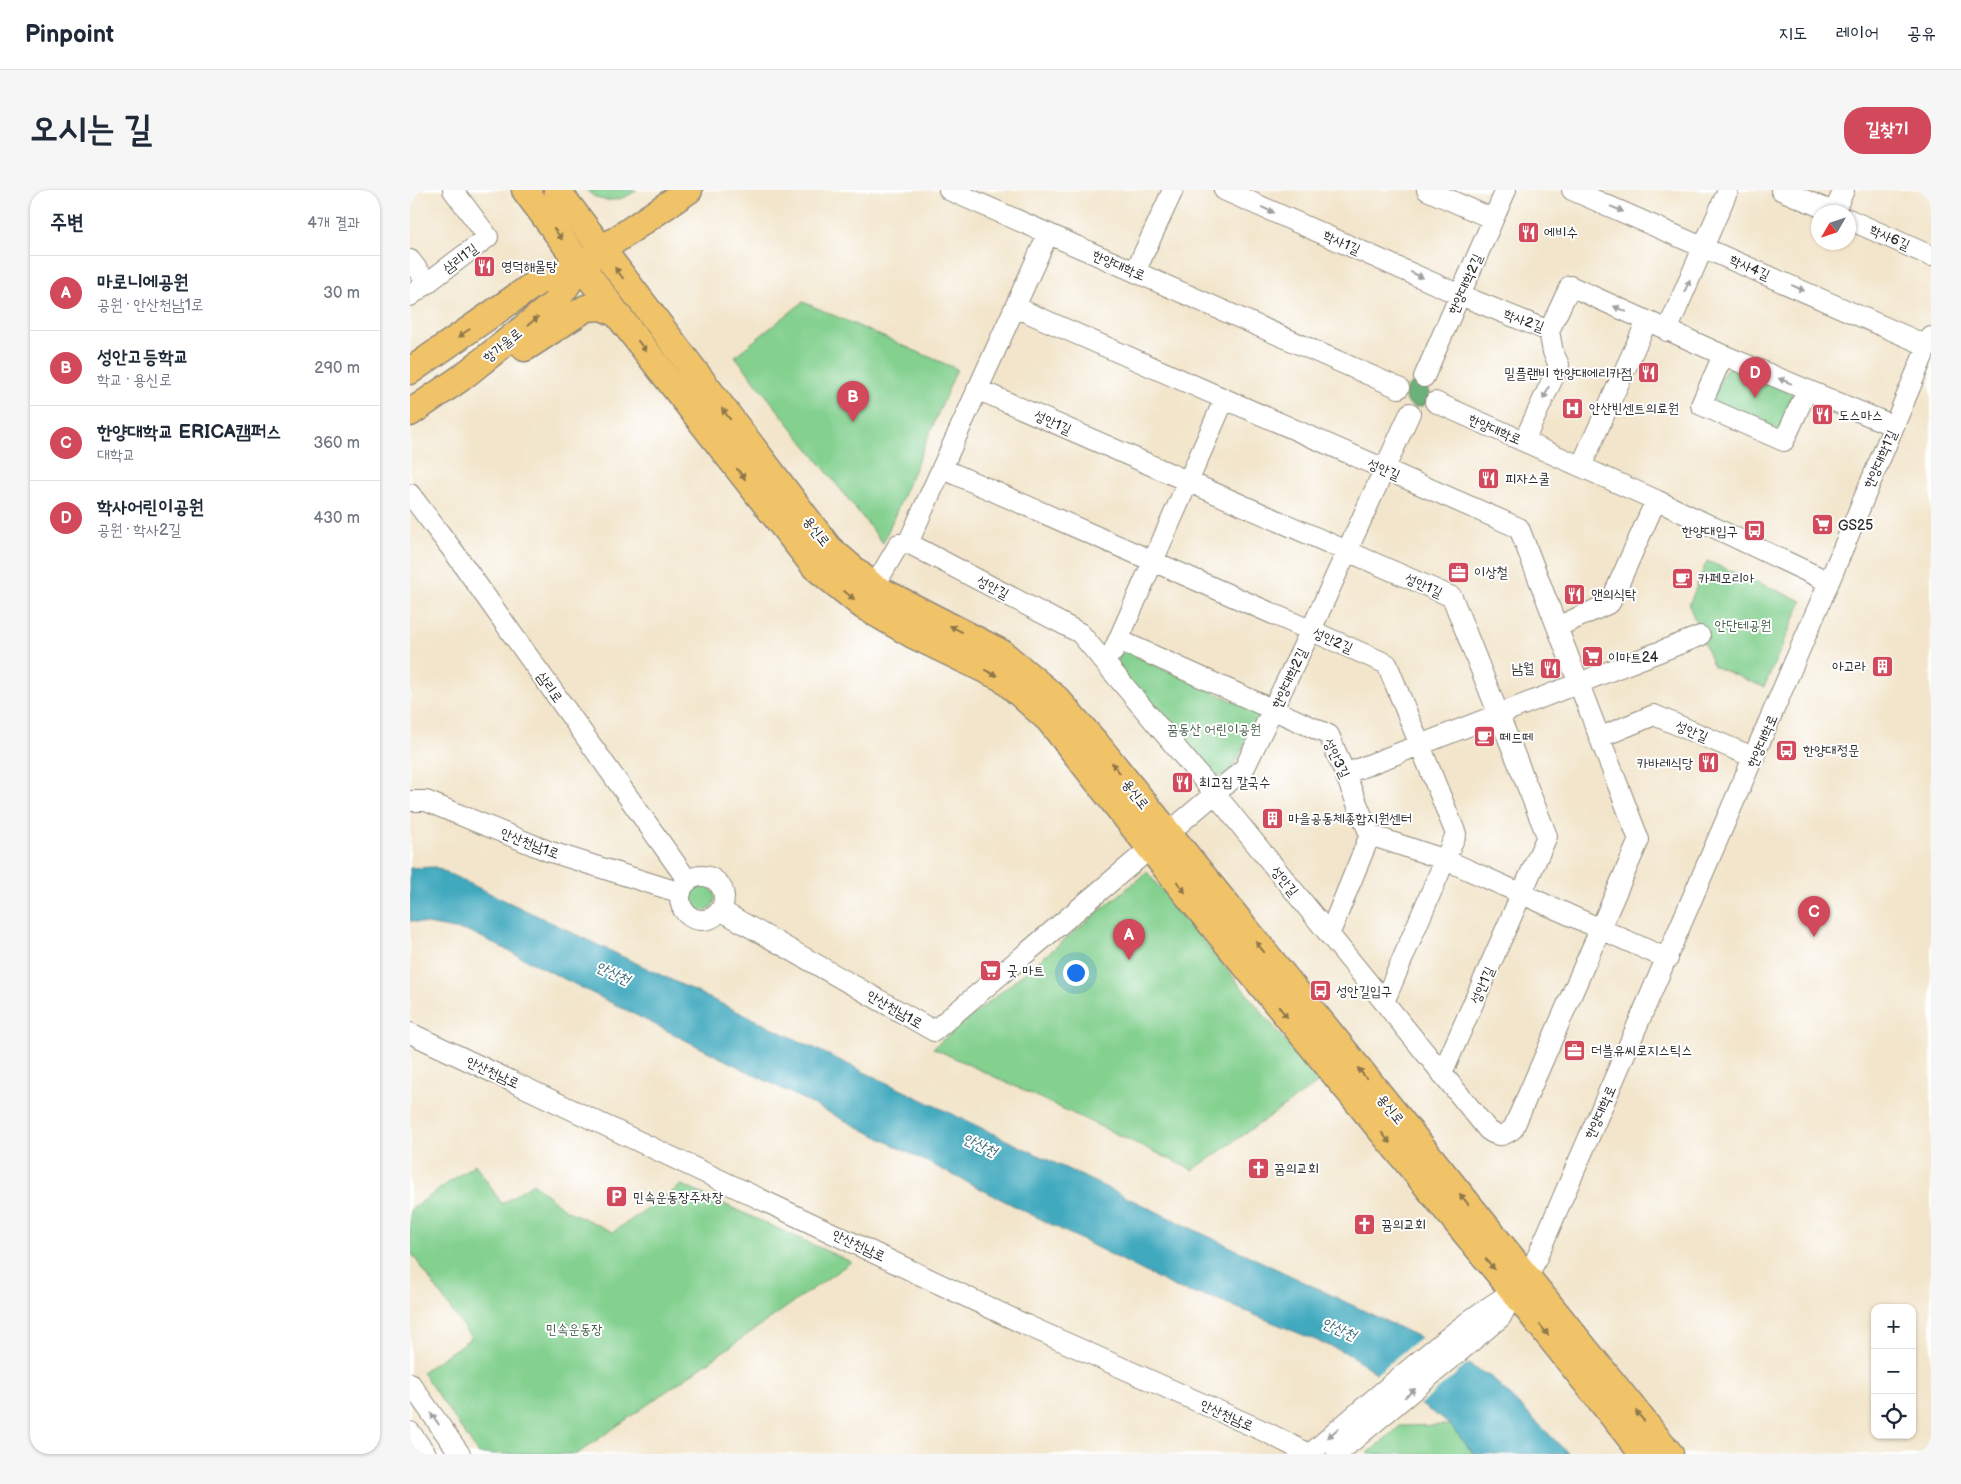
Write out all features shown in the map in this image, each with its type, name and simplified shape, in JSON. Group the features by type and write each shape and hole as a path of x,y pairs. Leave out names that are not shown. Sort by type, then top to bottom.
{"main road":[{"name":"용신로","path":"557,190 591,257 830,548 874,588 1002,653 1057,699 1095,742 1159,841 1521,1285 1670,1454"},
{"name":"항가울로","path":"410,370 538,280 591,257 689,192"},
{"path":"530,197 591,257 618,314 815,567 863,606 913,635 1002,678 1049,720 1159,841"},
{"name":"항가울로","path":"410,413 461,378 555,303 591,257"},
{"path":"461,378 501,362 586,308 602,307 618,314"},
{"name":"용신로","path":"1521,1285 1643,1454"}],"street":[{"name":"삼리1길","path":"410,296 488,236 453,190"},
{"name":"한양대학로","path":"949,190 1399,388"},
{"path":"1135,272 1173,190"},
{"name":"학사1길","path":"1224,190 1460,295"},
{"path":"1427,190 1493,219"},
{"name":"한양대학2길","path":"1424,377 1506,190"},
{"name":"학사4길","path":"1572,190 1929,341"},
{"path":"1667,331 1728,190"},
{"path":"1781,190 1817,205"},
{"path":"1837,205 1844,190"},
{"name":"학사6길","path":"1856,223 1931,256"},
{"path":"874,588 899,544 908,543 1048,234"},
{"path":"410,260 428,283"},
{"name":"학사2길","path":"1460,295 1549,331 1570,286 1667,331 1894,426"},
{"name":"성안길","path":"908,543 1080,633 1216,795 1488,1130 1496,1136 1504,1136 1513,1129 1639,840 1519,528 1224,400 1015,306"},
{"path":"1581,466 1647,321"},
{"path":"1524,441 1559,365 1553,352 1549,331"},
{"name":"한양대학1길","path":"1829,582 1929,341"},
{"path":"1723,355 1701,405 1784,441 1807,390"},
{"path":"1424,377 1433,385 1435,390 1434,402 1427,411 1410,413 1405,410 1399,400 1399,388 1407,379 1424,377"},
{"name":"성안1길","path":"977,389 1452,597 1547,836 1442,1074"},
{"path":"1107,666 1224,400"},
{"name":"한양대학로","path":"1364,1418 1478,1325 1501,1317 1521,1285 1668,958 1829,582 1656,500 1434,402"},
{"name":"한양대학2길","path":"1159,841 1216,795 1244,769 1348,551 1410,413"},
{"name":"성안2길","path":"943,469 1387,664 1456,834 1384,1002"},
{"name":"삼리로","path":"410,494 460,560 684,887"},
{"path":"1557,627 1610,603 1656,500"},
{"path":"1345,774 1700,636"},
{"name":"성안3길","path":"1119,640 1274,709 1329,736 1370,835"},
{"name":"성안길","path":"1600,737 1654,715 1755,758"},
{"name":"안산천남1로","path":"410,801 426,801 548,851 684,887"},
{"path":"1329,935 1370,835 1446,860 1668,958"},
{"name":"안산천남1로","path":"720,910 934,1031 1159,841"},
{"path":"702,876 715,880 723,891 723,904 720,910 709,919 695,919 684,911 681,905 684,887 702,876"},
{"name":"안산천남로","path":"410,1034 1026,1325 1268,1433 1309,1454"},
{"path":"410,1383 460,1454"},
{"path":"1309,1454 1364,1418"},
{"path":"1337,1454 1364,1418"},
{"path":"410,1432 426,1454"}],"green space":[{"path":"587,190 637,190 625,197 604,200 592,195"},
{"path":"803,302 957,369 883,543 735,356"},
{"path":"1732,367 1794,395 1784,432 1712,401 1725,370"},
{"path":"1417,383 1426,386 1429,395 1426,404 1417,407 1408,404 1405,395 1408,386"},
{"name":"안단테공원","path":"1707,561 1802,601 1764,687 1713,666 1689,605"},
{"name":"꿈동산 어린이공원","path":"1123,650 1261,714 1229,774 1213,777 1114,667"},
{"path":"1147,872 1319,1082 1193,1170 933,1048"},
{"path":"702,885 711,889 715,898 711,907 702,911 693,907 689,898 693,889"},
{"name":"민속운동장","path":"475,1164 502,1204 533,1183 564,1209 613,1232 682,1185 851,1262 577,1454 479,1454 422,1372 471,1338 410,1251 410,1210"},
{"path":"1450,1425 1474,1454 1367,1454 1400,1426"}],"water":[{"name":"안산천","path":"435,867 1417,1336 1491,1377 1569,1454 1474,1454 1450,1425 1349,1354 1216,1299 1181,1290 471,932 410,921 410,868"}],"pier":[{"path":"1422,1336 1470,1362 1419,1406 1375,1375"}],"place":[{"name":"에비수","path":"1528,232"},
{"name":"영덕해물탕","path":"485,266"},
{"name":"밀플랜비 한양대에리카점","path":"1648,373"},
{"name":"학사어린이공원","path":"1755,398"},
{"name":"안산빈센트의료원","path":"1573,408"},
{"name":"도스마스","path":"1822,415"},
{"name":"성안고등학교","path":"853,422"},
{"name":"피자스쿨","path":"1489,478"},
{"name":"GS25","path":"1822,525"},
{"name":"한양대입구","path":"1754,531"},
{"name":"이상철","path":"1458,572"},
{"name":"카페모리아","path":"1682,578"},
{"name":"앤의식탁","path":"1575,594"},
{"name":"이마트24","path":"1592,657"},
{"name":"아고라","path":"1882,666"},
{"name":"남월","path":"1550,668"},
{"name":"떼드떼","path":"1484,737"},
{"name":"한양대정문","path":"1787,750"},
{"name":"카바레식당","path":"1709,763"},
{"name":"최고집 칼국수","path":"1183,782"},
{"name":"마을공동체종합지원센터","path":"1272,818"},
{"name":"한양대학교 ERICA캠퍼스","path":"1814,937"},
{"name":"마로니에공원","path":"1129,960"},
{"name":"굿 마트","path":"991,970"},
{"name":"성안길입구","path":"1320,991"},
{"name":"더블유씨로지스틱스","path":"1575,1050"},
{"name":"꿈의교회","path":"1258,1168"},
{"name":"민속운동장주차장","path":"617,1197"},
{"name":"뀸의교회","path":"1365,1224"}]}
